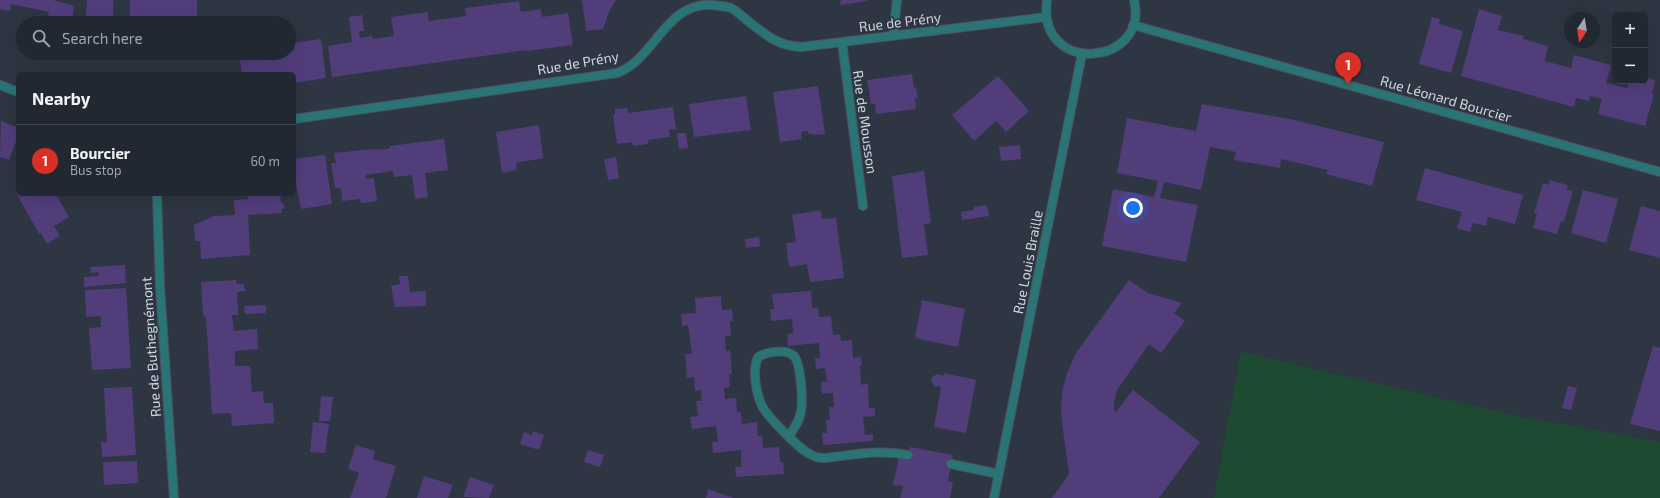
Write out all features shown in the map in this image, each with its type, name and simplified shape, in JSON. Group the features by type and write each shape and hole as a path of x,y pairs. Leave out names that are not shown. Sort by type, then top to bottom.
{"street":[{"path":"893,36 897,0"},
{"path":"1047,0 1046,17 1051,32 1058,41 1068,49 1082,54 1094,55 1118,46 1128,35 1133,25 1136,7 1134,0"},
{"name":"Rue de Prény","path":"296,119 617,73 625,70 642,56 662,32 683,11 709,2 731,8 778,43 790,47 802,47 1046,17"},
{"name":"Rue Léonard Bourcier","path":"1133,25 1660,172"},
{"name":"Rue de Mousson","path":"842,42 863,206"},
{"name":"Rue Louis Braille","path":"994,498 1082,54"},
{"path":"0,85 16,91"},
{"name":"Rue de Buthegnémont","path":"157,196 160,286 174,498"},
{"path":"789,436 798,422 801,411 801,389 797,361 794,356 785,352 762,355 758,357 757,361 757,392 762,407 789,436 809,454 825,458 877,452 895,452 908,455"},
{"path":"951,464 999,474"}],"green space":[{"path":"1241,352 1521,417 1660,442 1660,498 1214,498"}],"building":[{"path":"0,0 53,0 74,6 73,16 48,16 49,12 11,4 10,11 0,9"},
{"path":"87,0 113,0 113,16 86,16"},
{"path":"130,0 197,0 197,16 130,16"},
{"path":"582,0 616,0 609,12 603,29 586,31"},
{"path":"841,0 867,0 867,1 840,5"},
{"path":"519,1 521,12 541,9 542,17 568,13 573,45 526,50 332,77 328,46 352,42 349,17 362,15 364,31 359,31 360,38 372,36 373,39 394,36 391,17 428,12 429,21 466,16 465,8"},
{"path":"1479,9 1502,16 1498,30 1524,36 1523,39 1548,46 1545,61 1571,68 1574,55 1611,65 1606,83 1627,88 1628,84 1648,84 1648,78 1655,80 1652,94 1654,94 1645,126 1598,114 1602,99 1590,96 1589,101 1576,98 1574,107 1461,76"},
{"path":"1432,17 1440,19 1439,24 1463,31 1451,73 1419,64"},
{"path":"321,39 326,78 296,83 296,72 242,72 240,60 296,60 296,43"},
{"path":"912,74 914,88 916,88 918,98 915,98 916,109 876,114 875,104 871,104 867,80"},
{"path":"998,76 1029,111 1006,132 996,121 974,141 952,115"},
{"path":"818,86 825,134 814,135 808,134 808,131 801,132 802,139 780,142 773,92"},
{"path":"746,96 751,130 694,137 689,104"},
{"path":"1202,104 1290,119 1384,142 1372,186 1326,174 1328,170 1281,159 1280,168 1234,160 1236,152 1210,147 1201,190 1164,182 1160,198 1198,205 1186,262 1102,246 1113,189 1154,197 1158,181 1117,173 1127,118 1196,131"},
{"path":"673,107 676,129 669,130 670,137 648,140 648,144 633,146 632,142 617,144 613,115 615,115 615,109 627,108 628,113"},
{"path":"1,121 16,127 16,141 9,160 0,157"},
{"path":"539,125 543,158 516,163 517,170 502,173 496,132"},
{"path":"678,133 686,133 688,148 679,149"},
{"path":"444,139 448,170 425,173 428,197 415,199 412,175 394,177 393,171 366,175 366,179 374,178 377,201 361,203 360,199 342,201 341,188 335,188 331,163 336,163 334,153 386,149 390,148 390,146"},
{"path":"1020,145 1021,159 1001,161 999,147"},
{"path":"325,155 332,204 301,209 296,184 296,159"},
{"path":"616,157 619,178 608,180 604,159"},
{"path":"1425,168 1523,195 1515,224 1488,217 1486,226 1473,223 1470,232 1457,228 1462,212 1416,200"},
{"path":"924,171 931,223 924,224 928,255 902,258 892,176"},
{"path":"1549,180 1568,185 1567,190 1573,191 1564,221 1561,221 1557,234 1533,228 1537,214 1534,213 1543,183 1549,185"},
{"path":"1583,190 1618,199 1606,243 1571,233"},
{"path":"18,196 57,196 69,217 54,226 60,236 47,244 41,233 39,234"},
{"path":"248,196 280,196 281,203 284,204 285,208 281,209 282,213 248,215 250,255 201,259 200,241 195,241 194,225 214,216 235,215 234,200 248,199"},
{"path":"987,205 989,216 962,220 961,212 974,210 974,207"},
{"path":"1641,206 1660,211 1660,258 1629,250"},
{"path":"821,210 822,219 836,218 844,278 810,282 807,264 789,267 786,243 796,242 792,215"},
{"path":"759,237 760,246 746,248 745,239"},
{"path":"125,265 126,283 84,287 84,277 99,276 98,272 91,273 90,267"},
{"path":"399,276 408,276 410,292 426,291 426,306 395,307 391,286 400,284"},
{"path":"236,280 237,284 244,284 245,291 237,292 238,315 232,315 234,331 257,329 258,349 235,351 235,366 250,366 252,392 263,391 264,403 273,403 274,423 232,426 231,413 212,414 206,317 203,316 201,282"},
{"path":"1129,280 1148,293 1182,303 1174,313 1185,321 1161,353 1149,344 1117,390 1114,404 1115,413 1133,390 1200,442 1159,498 1052,498 1069,474 1061,415 1062,392 1067,373 1076,353"},
{"path":"126,288 131,368 92,370 89,328 101,327 101,316 86,317 85,290"},
{"path":"811,291 812,308 818,308 819,317 831,316 833,335 840,334 841,341 852,340 853,358 861,357 861,385 868,383 869,408 875,408 875,416 863,417 865,435 873,434 873,441 823,445 822,433 827,433 826,420 830,420 829,407 834,407 833,393 822,394 821,382 827,382 825,368 816,369 815,358 820,358 819,343 788,346 787,334 793,333 792,319 771,321 770,309 774,309 772,294"},
{"path":"721,296 722,310 732,309 733,321 730,321 731,336 725,336 726,351 730,350 732,374 729,374 730,387 724,388 725,399 736,398 737,412 741,412 742,424 757,422 758,436 762,436 763,448 779,447 780,462 783,462 784,474 736,477 735,467 741,467 741,450 713,453 712,442 718,442 716,426 692,429 690,417 698,416 696,401 702,401 701,390 695,391 694,377 687,378 685,354 692,354 688,325 682,326 681,314 696,313 695,298"},
{"path":"922,300 965,309 958,347 915,338"},
{"path":"266,305 266,313 245,314 244,306"},
{"path":"1653,346 1660,348 1660,431 1630,424"},
{"path":"944,373 976,380 966,433 934,427 941,387 934,386 931,381 932,377 937,374 943,376"},
{"path":"1568,386 1577,388 1571,410 1562,408"},
{"path":"132,387 136,455 102,457 101,442 107,442 104,388"},
{"path":"321,396 333,397 330,421 319,421"},
{"path":"313,422 329,424 325,453 310,452"},
{"path":"533,431 544,435 539,450 520,444 524,432 532,435"},
{"path":"356,445 375,451 373,459 396,466 386,498 350,498 359,473 348,469"},
{"path":"910,447 953,455 948,481 953,482 950,498 900,498 903,486 893,485 899,457 907,459"},
{"path":"588,450 604,455 600,467 584,462"},
{"path":"137,461 138,483 104,485 103,462"},
{"path":"424,476 453,485 448,498 417,498"},
{"path":"470,477 494,485 489,498 463,497"},
{"path":"708,489 722,494 734,498 706,498"}],"place":[{"name":"Bourcier","path":"1348,85"}]}
